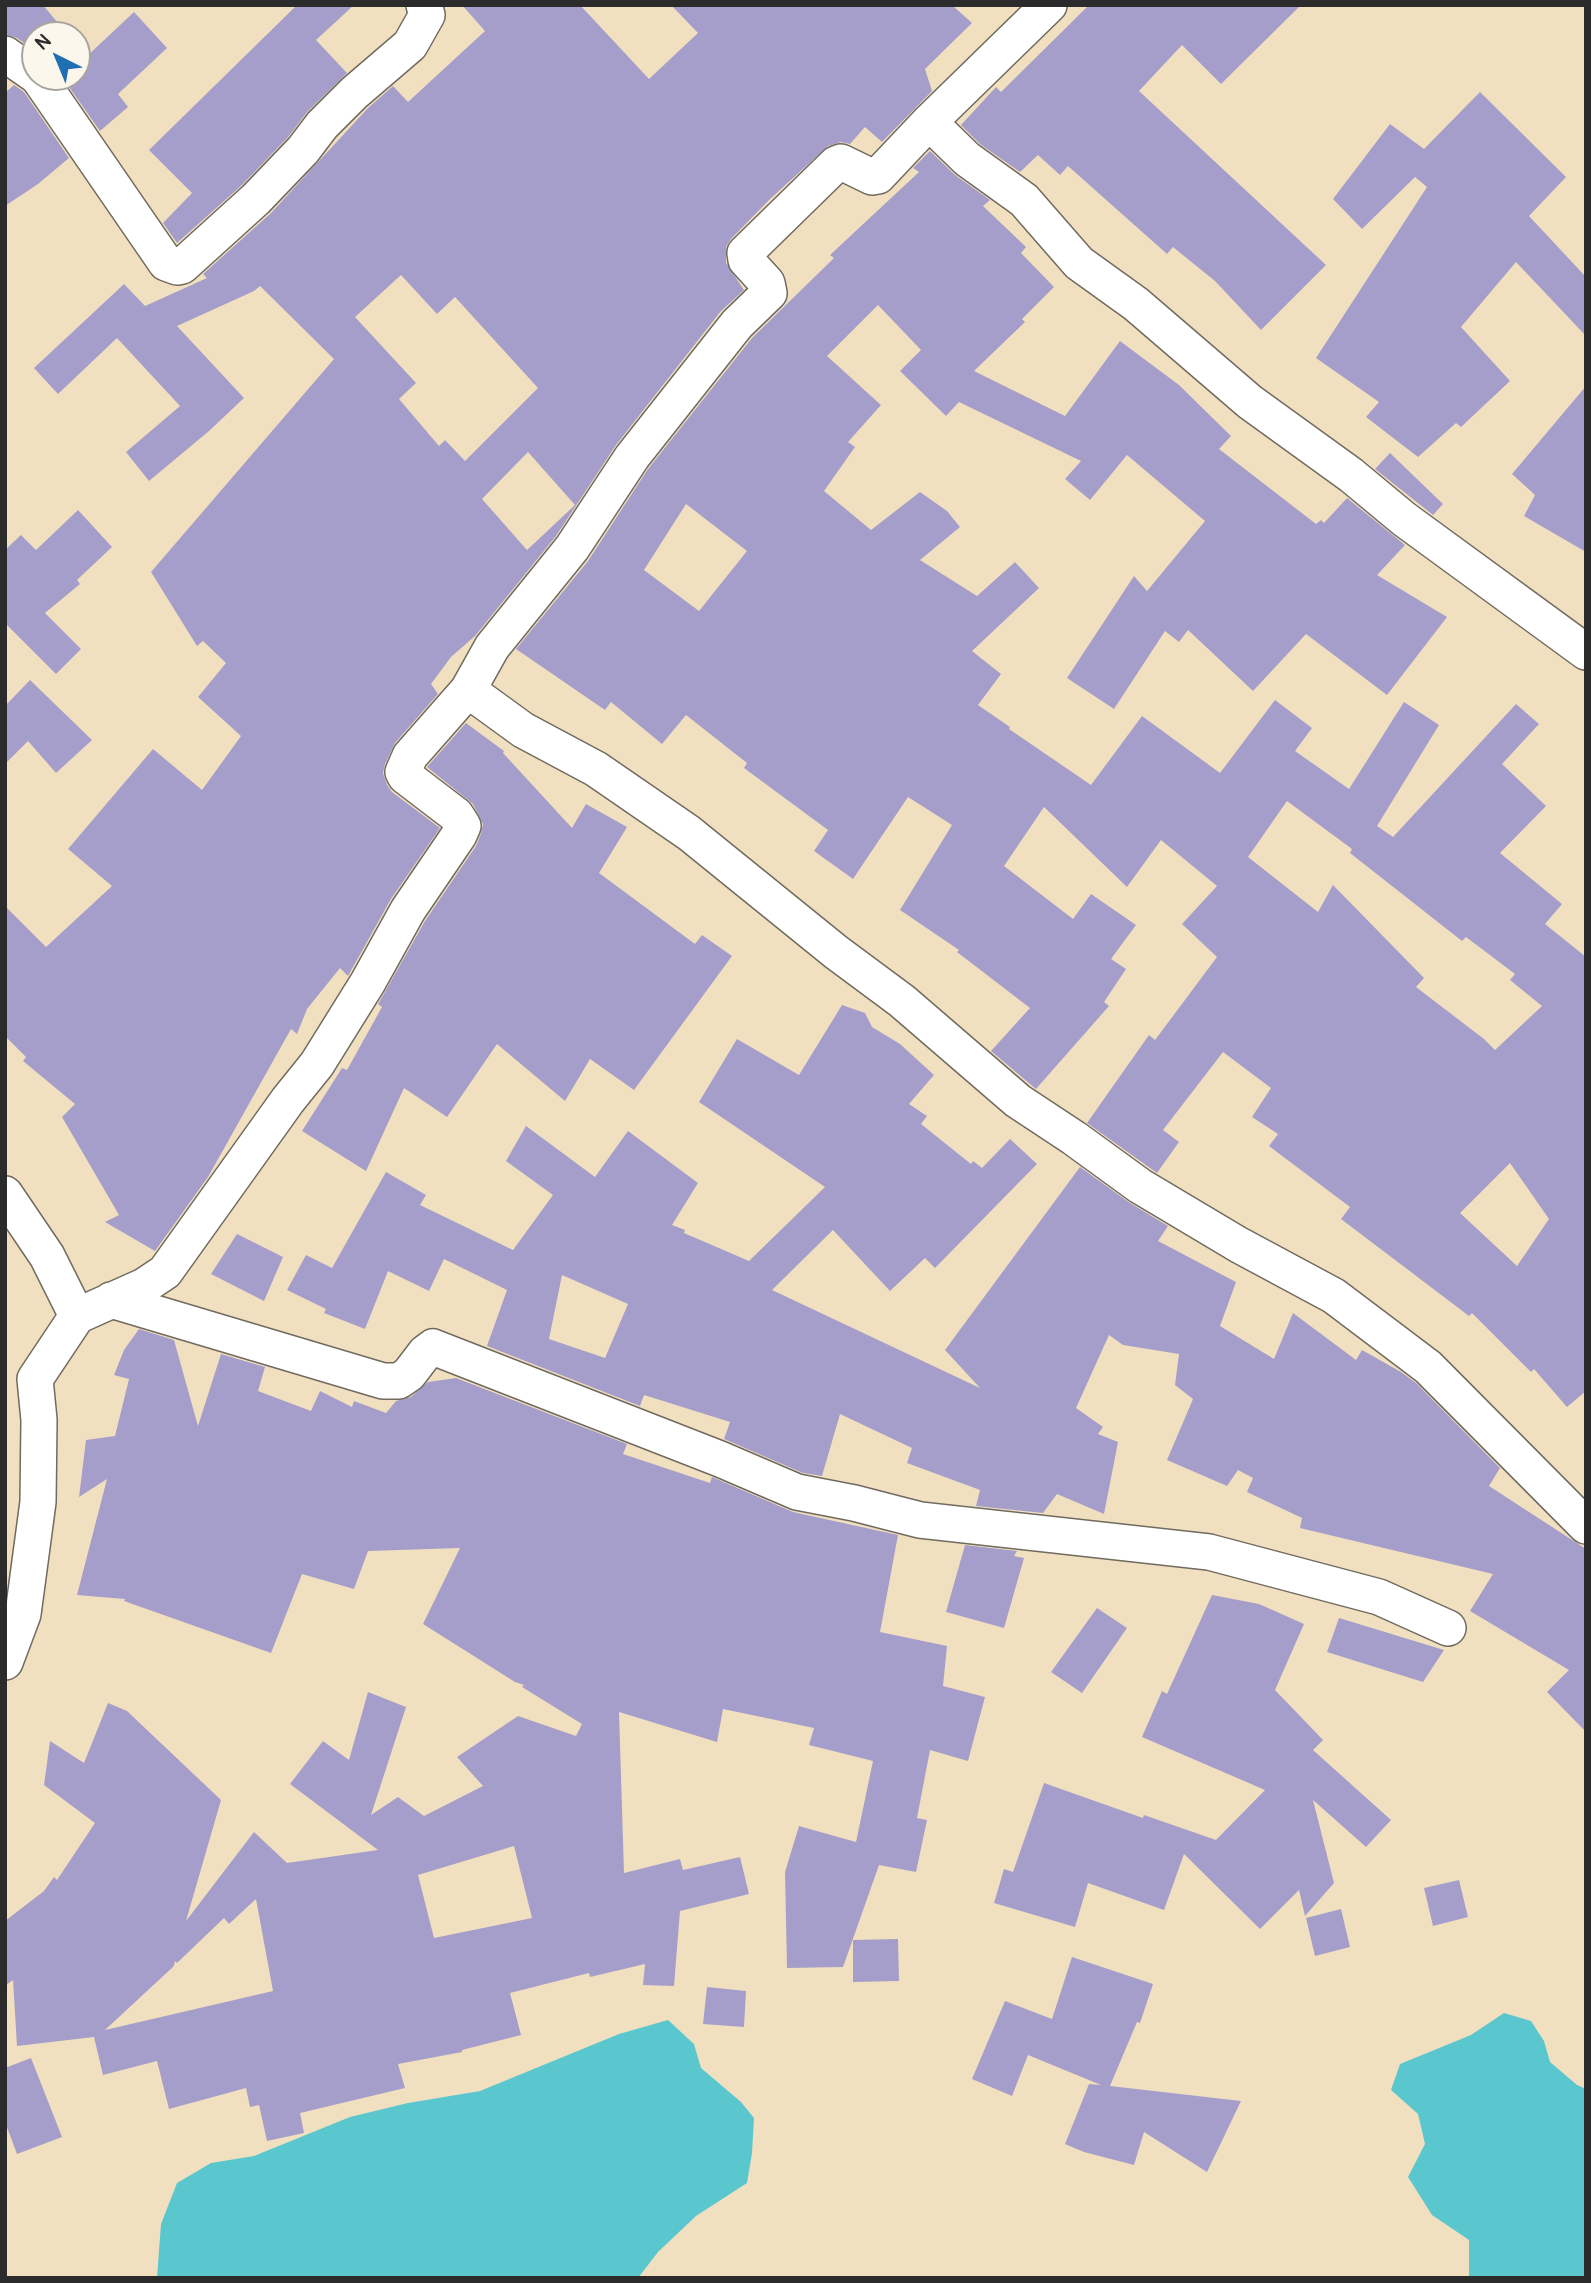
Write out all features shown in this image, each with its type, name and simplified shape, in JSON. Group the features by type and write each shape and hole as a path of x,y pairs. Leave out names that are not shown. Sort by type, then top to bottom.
{"street":[{"path":"46,91 153,247 166,263 183,266 256,199 354,93 410,45 427,15 424,5"},
{"path":"5,1662 23,1614 38,1502 39,1420 20,1380 77,1316 144,1286 165,1272 288,1100 317,1064 368,982 408,910 463,826 456,815 403,772 410,756 468,690 492,648 572,548 632,457 737,324 769,293 767,283 746,261 745,253 754,242 836,164 845,163 872,177 878,176 929,122 1049,5"},
{"path":"5,54 21,65"},
{"path":"929,122 967,159 1024,200 1079,263 1136,304 1250,402 1586,652"},
{"path":"468,690 523,730 596,769 689,833 836,952 902,1001 1018,1101 1140,1186 1334,1296 1428,1367 1586,1526"},
{"path":"5,1194 47,1256 77,1316"},
{"path":"111,1300 383,1381 399,1381 410,1374 425,1353 433,1347 797,1492 920,1520 1209,1552 1379,1597 1448,1628"}],"water":[{"path":"1504,2013 1531,2021 1544,2041 1550,2062 1577,2085 1586,2089 1586,2278 1469,2278 1469,2240 1432,2215 1408,2177 1425,2144 1418,2114 1391,2090 1400,2064 1471,2035"},
{"path":"668,2020 694,2044 701,2068 741,2102 754,2118 752,2153 747,2183 696,2216 658,2252 638,2278 157,2278 161,2224 177,2183 211,2163 254,2156 350,2117 408,2103 480,2091 619,2034"}],"building":[{"path":"5,5 43,5 56,21 21,21 21,41 5,34"},
{"path":"297,5 354,5 316,40 347,73 308,111 288,137 242,185 177,243 163,223 192,193 149,150"},
{"path":"462,5 580,5 649,79 698,33 671,5 952,5 972,23 925,69 932,91 882,142 865,127 850,144 841,142 828,146 731,239 726,247 726,263 744,290 721,311 616,445 556,536 475,636 451,657 431,684 438,694 395,743 383,773 392,792 440,828 391,899 348,976 340,968 307,1009 297,1034 291,1029 208,1177 155,1251 105,1222 119,1215 62,1117 75,1104 23,1061 26,1057 5,1036 5,906 46,947 112,886 68,849 153,749 202,790 241,736 198,697 226,663 203,641 197,646 151,572 334,359 260,286 177,326 244,398 149,481 126,452 180,406 117,338 58,394 34,368 124,284 145,306 207,278 203,274 271,213 368,108 393,86 408,102 485,31","holes":["401,275 437,314 455,297 538,388 465,461 445,440 439,446 399,399 416,383 355,317","528,452 575,505 527,550 482,499"]},
{"path":"1089,5 1301,5 1221,84 1182,45 1139,91 1326,265 1261,330 1215,281 1173,247 1167,254 1068,166 1060,175 1038,155 1020,172 980,144 961,125 996,87 1001,92"},
{"path":"134,12 167,48 118,94 128,107 100,131 72,91 91,91 91,52"},
{"path":"14,85 24,92 69,158 38,184 5,206 5,93"},
{"path":"1480,92 1566,177 1529,216 1586,277 1586,336 1516,262 1461,327 1510,381 1461,427 1456,423 1418,457 1366,417 1379,402 1316,358 1427,187 1415,177 1362,229 1333,199 1390,124 1424,149"},
{"path":"930,151 955,175 990,200 983,206 1026,247 1021,253 1054,287 1022,319 1025,322 974,371 1065,416 1120,341 1179,385 1231,436 1219,449 1316,524 1321,520 1324,523 1347,498 1405,545 1377,575 1447,617 1387,695 1306,634 1253,691 1188,630 1179,642 1165,631 1114,709 1067,678 1134,576 1147,591 1205,521 1127,455 1090,500 1065,479 1081,461 959,402 946,416 900,371 921,350 878,305 827,356 881,405 848,442 855,447 824,491 871,530 920,492 947,511 960,527 920,560 977,596 1015,562 1039,588 972,651 1001,674 978,705 1091,785 1142,716 1220,773 1275,700 1312,728 1295,751 1349,789 1404,702 1439,725 1377,826 1393,837 1516,704 1539,724 1502,764 1546,806 1500,853 1562,904 1545,924 1586,957 1586,1391 1567,1407 1534,1369 1531,1372 1472,1313 1469,1316 1341,1219 1350,1207 1269,1146 1278,1134 1252,1117 1271,1088 1223,1052 1163,1130 1179,1142 1157,1173 1087,1123 1149,1035 1155,1040 1217,957 1182,924 1217,886 1161,840 1127,887 1044,807 1004,866 1073,919 1091,894 1136,925 1111,959 1126,969 1104,1002 1109,1006 1036,1089 991,1051 1030,1008 957,952 959,950 900,910 952,825 908,797 853,879 814,851 828,830 744,768 747,763 686,715 662,744 611,702 605,710 516,649 588,561 648,469 752,338 834,258 830,255 919,172 913,168","holes":["686,504 747,551 699,611 644,570","1287,801 1352,849 1350,853 1462,941 1466,937 1515,974 1510,980 1542,1006 1495,1050 1416,987 1424,978 1333,885 1318,912 1248,857","1510,1163 1549,1219 1517,1266 1460,1213"]},
{"path":"1586,386 1586,552 1524,516 1535,495 1512,474"},
{"path":"1390,453 1443,504 1433,515 1375,469"},
{"path":"78,510 112,547 77,580 80,584 45,613 81,649 56,674 5,623 5,550 21,535 36,550"},
{"path":"30,680 92,740 56,773 28,741 5,764 5,706"},
{"path":"466,723 504,751 572,828 586,804 627,827 599,873 695,944 702,935 732,956 634,1090 590,1059 565,1101 497,1044 447,1117 404,1088 366,1171 302,1131 342,1068 347,1070 382,1007 378,1004 425,921 476,846 481,834 483,824 473,804 427,767"},
{"path":"842,1005 865,1013 872,1027 900,1044 934,1075 909,1104 927,1116 921,1124 971,1164 973,1161 982,1168 1010,1139 1037,1164 935,1268 925,1258 890,1291 833,1230 772,1290 980,1388 945,1350 1080,1167 1168,1226 1158,1241 1236,1282 1220,1326 1274,1359 1293,1313 1356,1360 1362,1350 1401,1372 1416,1383 1500,1468 1489,1486 1586,1549 1586,1732 1547,1692 1569,1670 1470,1611 1493,1574 1300,1528 1302,1518 1247,1492 1253,1478 1238,1470 1227,1486 1167,1460 1193,1399 1175,1385 1179,1354 1123,1345 1109,1335 1076,1408 1103,1427 1098,1434 1118,1442 1104,1514 1057,1494 1043,1513 976,1506 980,1490 907,1463 912,1448 840,1414 822,1476 803,1473 724,1439 730,1422 644,1395 640,1406 487,1346 507,1290 444,1259 429,1291 388,1271 365,1329 324,1313 326,1309 287,1290 306,1255 332,1268 386,1172 426,1195 420,1205 513,1250 553,1195 506,1161 526,1126 595,1177 628,1131 698,1183 672,1225 685,1230 684,1233 749,1261 825,1187 699,1102 737,1039 799,1075","holes":["562,1275 628,1304 605,1358 549,1339"]},
{"path":"237,1234 283,1257 264,1301 211,1274"},
{"path":"139,1329 174,1340 198,1426 221,1354 265,1367 258,1391 311,1411 320,1391 352,1407 354,1401 386,1413 396,1401 411,1397 428,1382 456,1378 627,1444 623,1454 710,1483 712,1477 793,1512 898,1535 880,1632 947,1646 943,1686 985,1697 968,1761 930,1750 917,1818 927,1820 916,1872 879,1865 843,1967 787,1968 785,1872 799,1826 856,1842 873,1761 809,1745 814,1728 723,1709 717,1742 619,1712 624,1873 680,1859 683,1870 740,1857 749,1894 680,1911 674,1986 643,1985 645,1964 590,1977 589,1973 510,1993 521,2035 462,2052 398,2064 405,2088 300,2113 304,2133 267,2141 259,2105 250,2107 246,2088 169,2109 157,2061 103,2075 94,2037 17,2046 13,1980 5,1986 5,1921 44,1891 54,1877 57,1880 95,1823 44,1785 50,1741 84,1763 108,1703 127,1711 221,1800 186,1921 254,1832 287,1863 378,1850 290,1784 323,1741 349,1760 368,1692 406,1707 371,1815 398,1797 424,1816 483,1786 457,1757 518,1716 576,1736 582,1724 522,1687 524,1685 423,1624 460,1548 368,1551 354,1589 302,1574 271,1653 124,1601 125,1599 77,1595 107,1479 79,1497 86,1440 115,1436 129,1379 114,1375 124,1350","holes":["514,1846 532,1918 434,1938 418,1875","256,1899 273,1991 105,2030 174,1966 175,1961 177,1963 224,1918 229,1924"]},
{"path":"965,1545 1017,1551 1014,1556 1024,1558 1004,1628 946,1612"},
{"path":"1212,1595 1259,1604 1304,1624 1275,1690 1323,1740 1313,1750 1391,1820 1366,1847 1313,1800 1334,1883 1305,1916 1299,1890 1260,1929 1184,1854 1164,1910 1088,1883 1075,1927 994,1903 1004,1869 1013,1872 1044,1783 1216,1840 1265,1790 1142,1737 1162,1691 1167,1694"},
{"path":"1097,1608 1127,1628 1082,1693 1051,1672"},
{"path":"1339,1618 1444,1650 1423,1682 1327,1652"},
{"path":"1459,1880 1468,1917 1433,1926 1424,1888"},
{"path":"1341,1909 1350,1947 1315,1956 1306,1918"},
{"path":"898,1939 899,1981 853,1982 853,1940"},
{"path":"1072,1957 1153,1984 1140,2023 1137,2022 1110,2086 1241,2101 1207,2172 1144,2132 1134,2165 1084,2152 1065,2144 1089,2084 1101,2085 1028,2055 1012,2096 972,2079 1005,2001 1052,2019"},
{"path":"707,1987 746,1991 744,2027 703,2024"},
{"path":"31,2058 62,2137 17,2154 5,2122 5,2068"}]}
